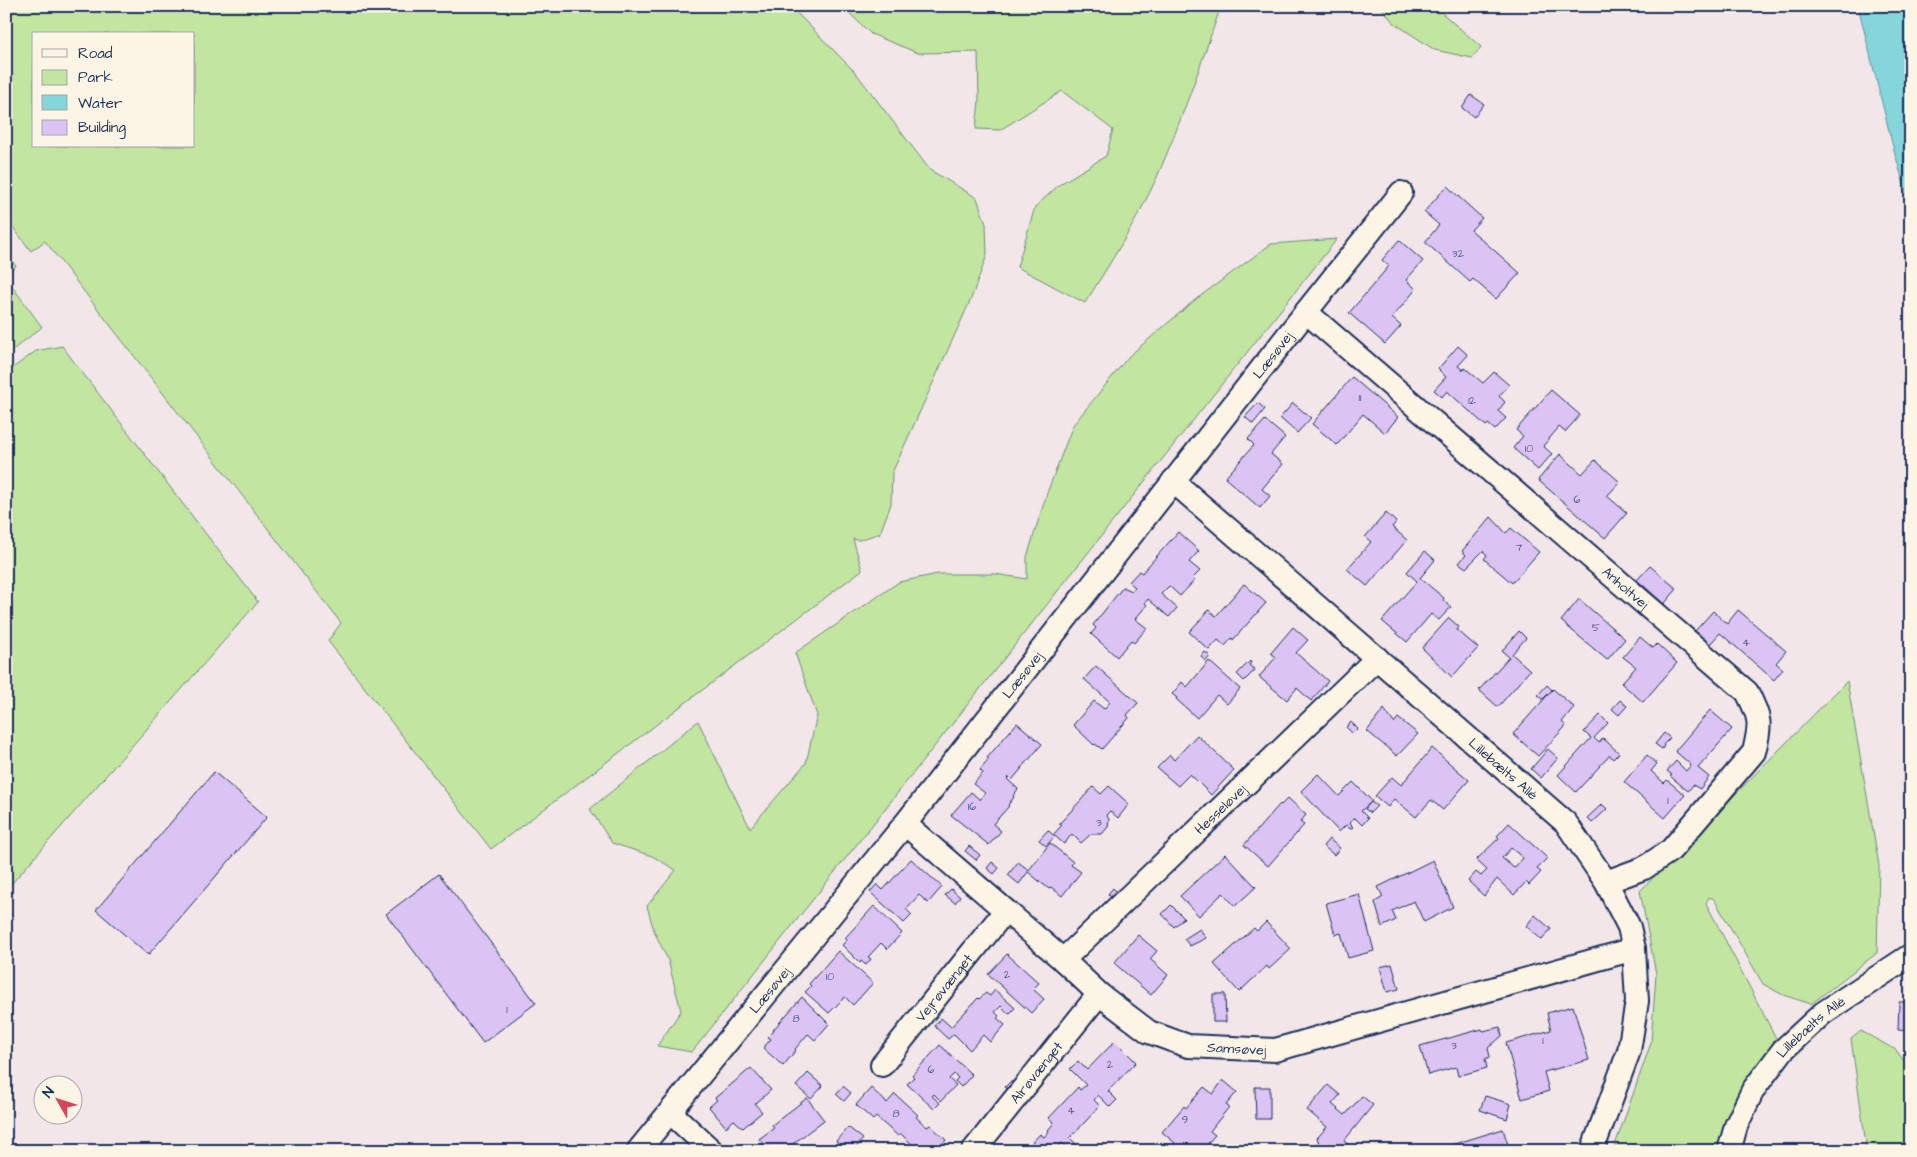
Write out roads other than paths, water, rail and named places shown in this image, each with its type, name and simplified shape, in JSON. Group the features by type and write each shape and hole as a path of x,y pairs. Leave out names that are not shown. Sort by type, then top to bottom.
{"street":[{"name":"Læsøvej","path":"638,1151 905,824 1401,193"},
{"name":"Anholtvej","path":"1306,312 1747,692 1758,714 1759,732 1754,752 1671,850 1644,868 1606,882"},
{"name":"Lillebælts Allé","path":"1173,481 1566,823 1606,882 1630,927 1634,949 1637,1001 1629,1051 1592,1151"},
{"name":"Hesseløvej","path":"1063,960 1377,658"},
{"name":"Samsøvej","path":"905,824 1063,960 1099,994 1149,1032 1188,1046 1275,1050 1634,949"},
{"name":"Vejrøvænget","path":"882,1065 1005,911"},
{"name":"Lillebælts Allé","path":"1729,1151 1736,1126 1753,1090 1783,1050 1823,1013 1910,955"},
{"name":"Alrøvænget","path":"973,1151 1099,994"},
{"path":"670,1112 712,1151"}],"water":[{"path":"1858,6 1911,6 1911,210 1892,143"}]}
